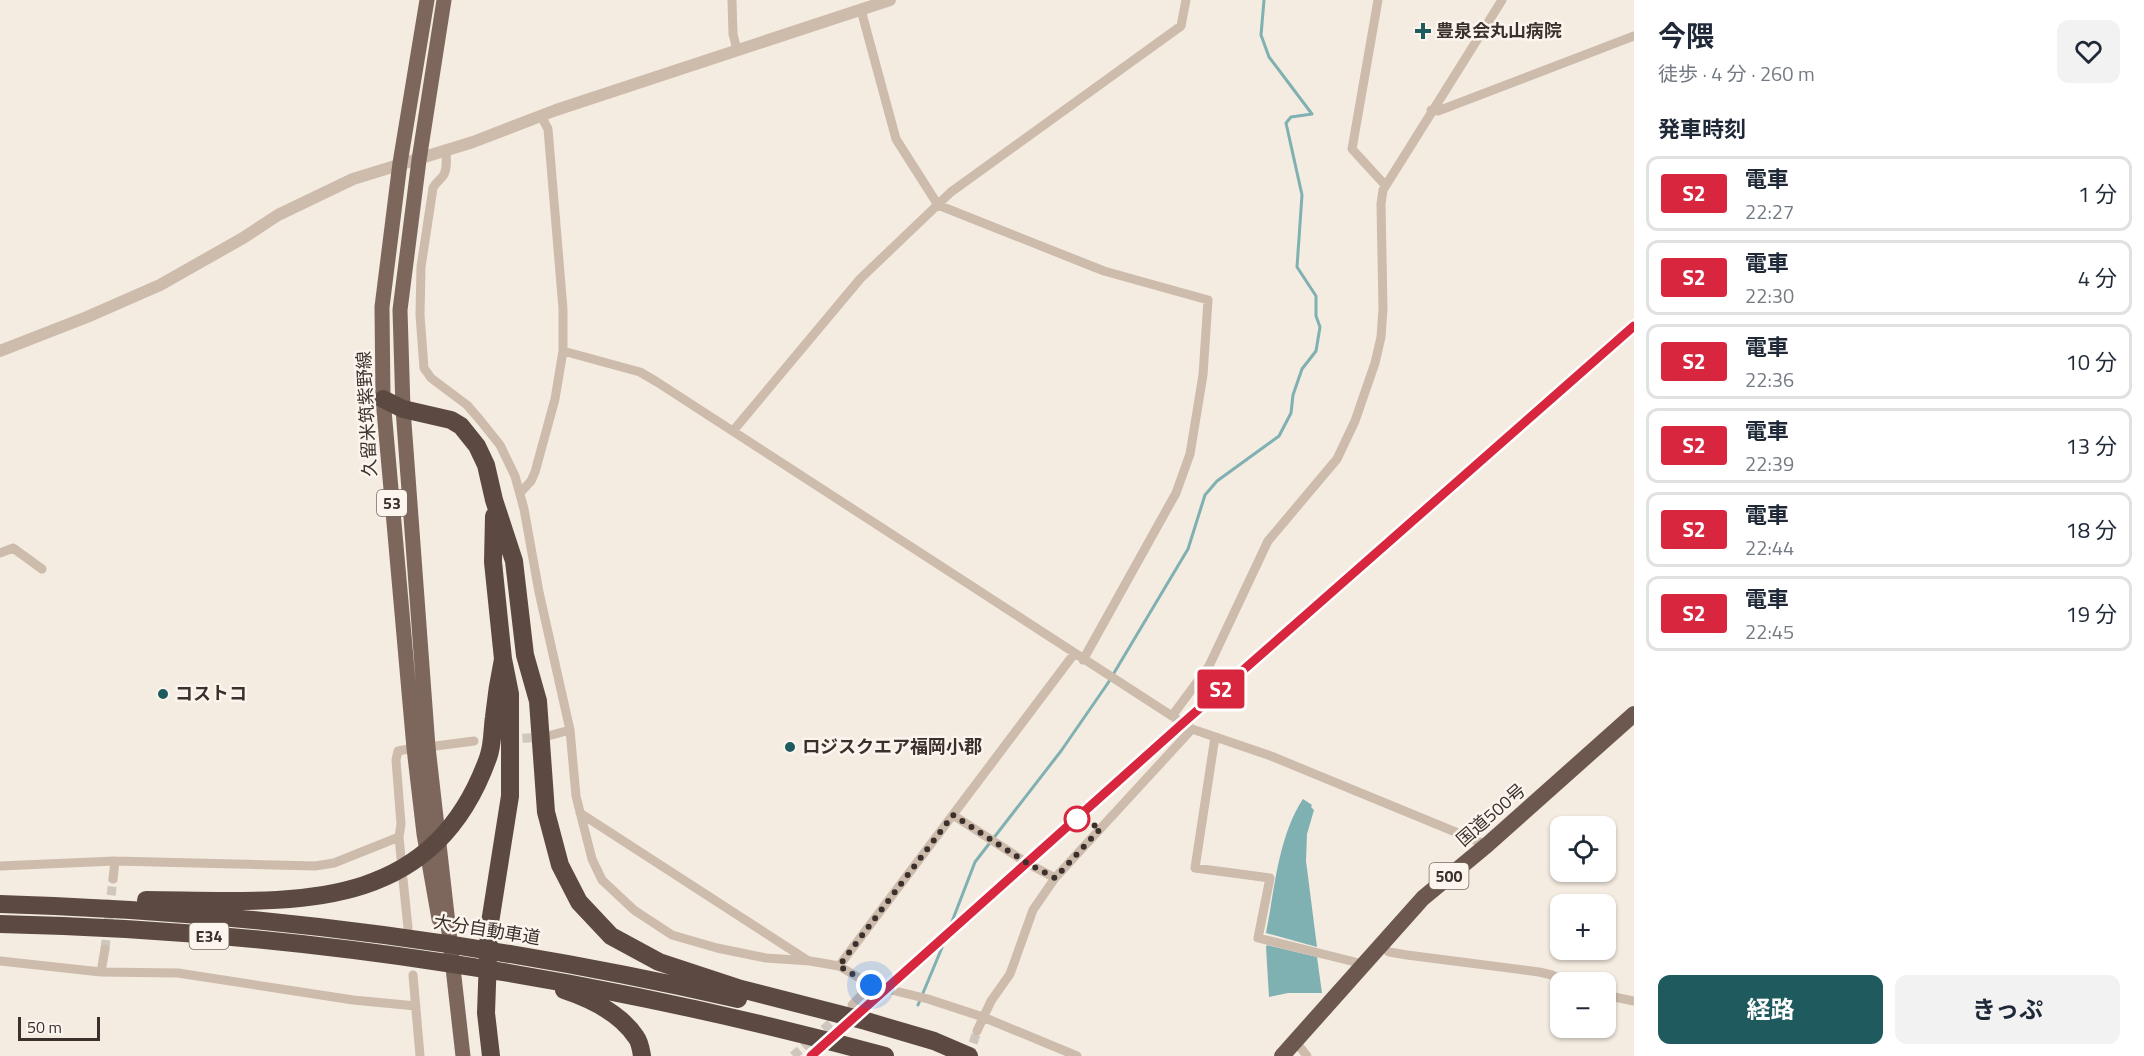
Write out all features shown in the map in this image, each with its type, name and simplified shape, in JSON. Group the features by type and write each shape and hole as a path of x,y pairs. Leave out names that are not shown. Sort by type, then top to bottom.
{"highway":[{"path":"383,399 403,409 451,420 461,426 477,446 486,465 494,500 514,561 525,655 538,701 546,812 560,865 579,902 611,936 659,962 741,989 845,1015 863,1025 959,1056"},
{"path":"491,1056 486,1013 489,929 510,796 510,694 503,659 493,562 494,500"},
{"path":"503,1056 497,1024 499,929 519,807 521,698 525,655"},
{"path":"0,904 85,900 277,901 309,898 369,885 406,867 433,846 455,823 473,792 489,755 503,659"},
{"name":"国道500号","path":"1282,1056 1423,898 1487,845 1634,714"},
{"name":"大分自動車道","path":"0,904 149,911 412,934 509,954 845,1015"},
{"name":"E34","path":"0,924 117,929 320,947 415,967 511,973 668,1003 885,1056"},
{"path":"511,973 577,995 614,1014 638,1039 642,1056"},
{"path":"863,1025 934,1041 969,1056"}],"main road":[{"name":"久留米筑紫野線","path":"421,747 383,399 382,307 400,163 427,0"},
{"name":"久留米筑紫野線","path":"444,0 419,160 400,310 403,409 426,846 456,1005 463,1056"}],"street":[{"path":"732,0 733,34 737,50"},
{"path":"0,351 160,285 308,199 353,179 400,163 419,160 502,132 556,110 890,0"},
{"path":"733,431 860,279 951,192 1181,26 1186,0"},
{"path":"1378,0 1352,149 1385,185"},
{"path":"1172,717 1209,666 1268,541 1337,459 1355,421 1375,363 1381,337 1383,309 1381,204 1385,185 1502,0"},
{"path":"861,9 896,139 938,205 1104,271 1208,300 1203,375 1190,454 1176,493 1083,660"},
{"path":"1431,110 1438,111 1634,36"},
{"path":"520,493 531,482 535,472 555,399 563,351 563,309 548,129 541,117"},
{"path":"446,150 446,168 443,176 433,188 421,267 420,315 424,368 437,383 467,405 500,446 515,476 570,730 576,796 592,859 602,880 616,895 651,923 672,935 717,948 766,958 839,966 871,985 928,999 983,1017 1077,1056"},
{"path":"563,351 640,372 1192,729 1272,756 1487,845"},
{"path":"0,553 13,548 42,569"},
{"path":"839,966 1074,654"},
{"path":"977,1031 991,1001 1010,974 1033,910 1055,878 1192,729"},
{"path":"548,736 570,730"},
{"path":"1215,737 1195,868 1270,878 1258,938 1363,964"},
{"path":"412,934 406,867 399,837 401,824 396,760 398,751 474,741"},
{"path":"580,813 810,962"},
{"path":"953,815 1055,878"},
{"path":"0,866 115,861 315,866 334,863 399,837"},
{"path":"113,879 115,861"},
{"path":"1380,945 1389,952 1550,975"},
{"path":"101,972 105,949"},
{"path":"0,962 101,972 178,973 353,1000 416,1006"},
{"path":"415,967 420,1056"},
{"path":"845,1015 871,985"},
{"path":"1616,997 1634,1001"},
{"path":"1296,1042 1307,1056"}],"water":[{"path":"1303,799 1312,805 1314,810 1307,834 1306,861 1317,947 1266,933 1283,846"},
{"path":"1267,945 1317,957 1322,993 1288,993 1269,997"}],"waterway":[{"path":"918,1005 975,862 1061,751 1108,683 1188,549 1205,495 1217,481 1279,436 1291,413 1293,395 1302,369 1316,351 1320,327 1316,316 1316,296 1297,267 1302,195 1286,123 1291,117 1312,114 1269,57 1261,35 1264,0"}],"tunnel":[{"path":"509,739 543,737"},
{"path":"105,949 113,879"},
{"path":"793,1056 841,1014"},
{"path":"969,1056 977,1031"}],"railway":[{"path":"811,1056 1183,723 1634,326"}],"train":[{"name":"S2","path":"811,1056 1183,723 1634,326"}],"place":[{"name":"豊泉会丸山病院","path":"1423,31"},
{"name":"コストコ","path":"163,694"},
{"name":"ロジスクエア福岡小郡","path":"790,747"}],"route":[{"path":"871,985 839,966 953,815 1027,863 1055,878 1101,828 1077,819"}]}
